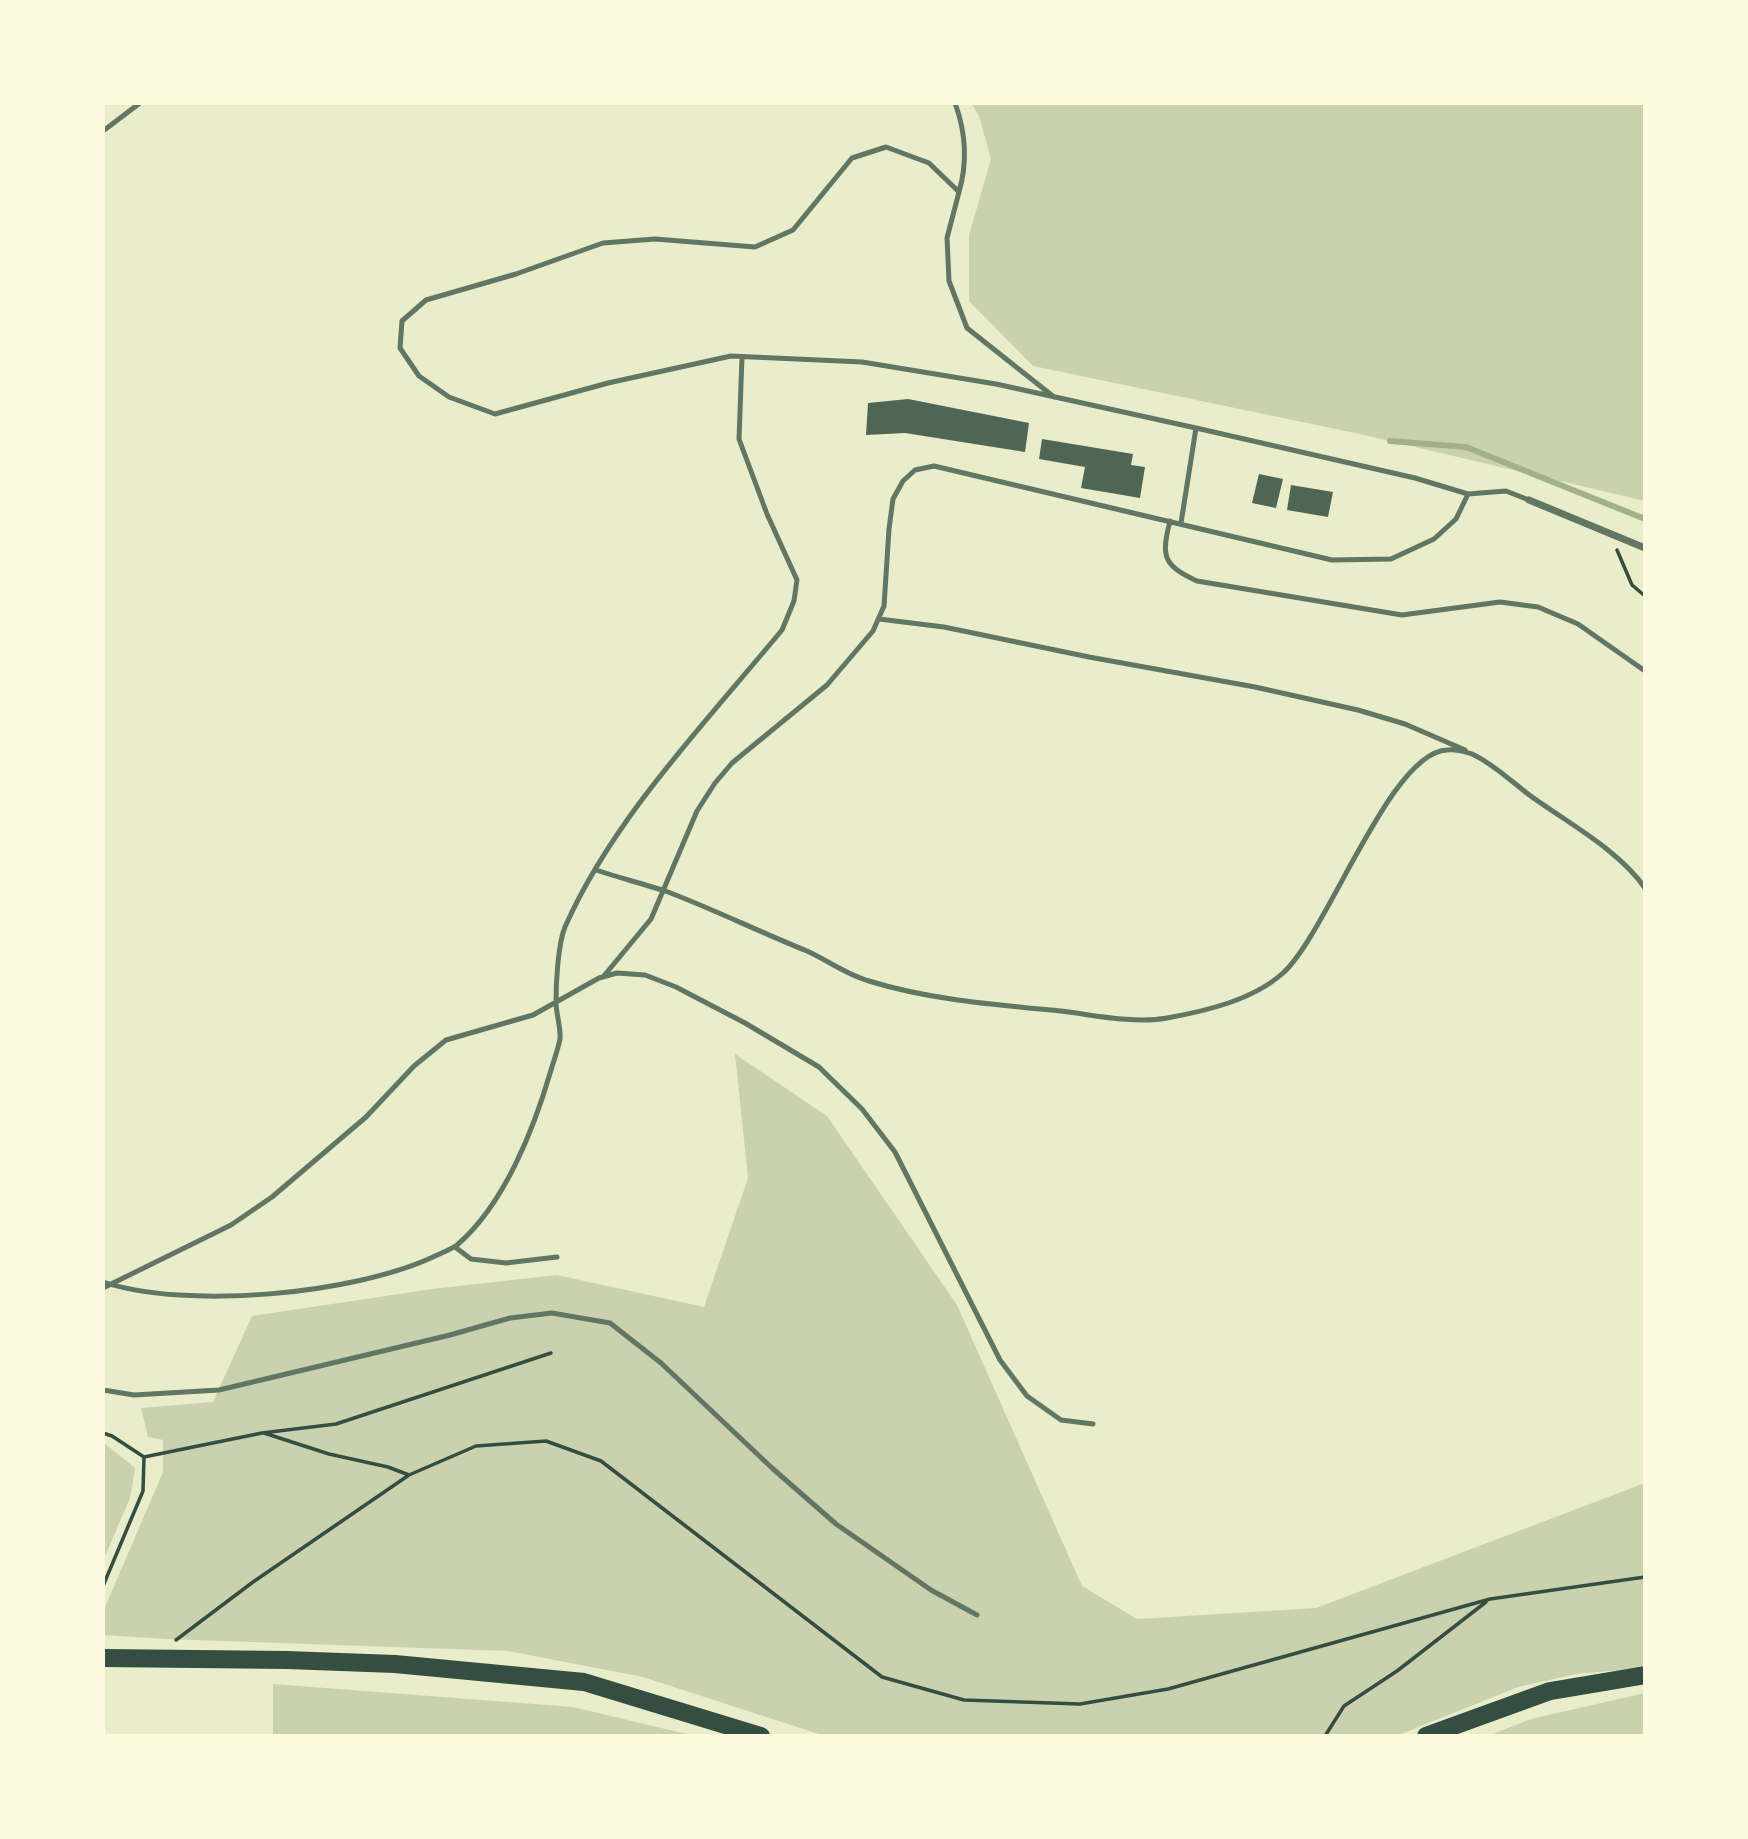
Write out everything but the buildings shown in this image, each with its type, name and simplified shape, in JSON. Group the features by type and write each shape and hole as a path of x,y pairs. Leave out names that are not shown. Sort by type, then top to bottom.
{"main road":[{"path":"103,1658 395,1664 584,1682 761,1736"},
{"path":"1426,1736 1550,1691 1645,1675"}],"street":[{"path":"1530,500 1645,548"}],"lane":[{"path":"103,131 140,103"},
{"path":"954,103 963,127 965,171 947,238 949,281 967,328 1054,397"},
{"path":"959,192 929,163 886,147 852,158 793,230 755,247 655,239 603,243 516,274 426,300 402,321 400,348 419,376 449,397 495,414 608,383 732,356 862,362 996,384 1415,478 1468,494 1506,491 1530,500"},
{"path":"107,1284 161,1293 215,1295 278,1293 344,1283 411,1267 455,1247 481,1221 502,1189 524,1142 550,1074 560,1037 556,1003 564,930 619,834 660,778 782,630 794,601 797,580 767,514 739,439 743,357"},
{"path":"1181,523 1196,428"},
{"path":"603,977 652,919 697,811 715,783 732,763 827,685 873,631 884,606 893,499 903,481 915,470 934,466 1332,560 1391,559 1434,540 1456,519 1468,494"},
{"path":"1170,521 1164,545 1168,559 1177,571 1197,581 1402,615 1500,602 1538,607 1578,624 1645,671"},
{"path":"879,619 944,627 1216,679 1358,710 1405,724 1438,736 1471,754 1611,853 1635,874 1645,888"},
{"path":"596,870 665,891 876,983 920,994 1002,1006 1164,1019 1245,997 1283,972 1311,937 1399,785 1424,758 1446,750 1471,754"},
{"path":"103,1289 107,1284 138,1273 231,1226 272,1198 366,1117 414,1066 446,1040 509,1023 556,1003 582,986 603,977 617,973 645,975 676,987 745,1023 819,1067 862,1109 895,1152 1000,1360 1027,1396 1061,1420 1093,1424"},
{"path":"455,1247 471,1259 506,1263 556,1257"},
{"path":"103,1390 134,1395 219,1390 520,1317 551,1313 610,1323 661,1363 772,1468 836,1524 931,1590 977,1615"}],"path":[{"path":"1610,532 1632,585 1645,596"},
{"path":"103,1433 144,1457 262,1433 336,1424 551,1353"},
{"path":"262,1433 410,1475"},
{"path":"152,1658 253,1582 410,1475 476,1446 546,1441 601,1461 882,1676 964,1700 1080,1704 1168,1689 1490,1599 1645,1577"},
{"path":"103,1586 143,1491 144,1457"},
{"path":"1325,1736 1343,1706 1397,1671 1490,1599"}],"green space":[{"path":"971,103 1645,103 1645,501 1360,434 1033,366 969,301 969,235 991,159 979,116"},
{"path":"735,1054 827,1116 957,1305 1082,1586 1137,1619 1316,1608 1645,1483 1645,1668 1576,1674 1518,1687 1396,1736 825,1736 643,1677 508,1651 103,1635 103,1612 163,1472 163,1440 148,1437 141,1408 213,1402 252,1316 432,1289 557,1275 704,1307 748,1178"},
{"path":"103,1442 135,1468 130,1498 103,1561"},
{"path":"273,1684 573,1707 695,1736 273,1736"},
{"path":"1645,1693 1645,1736 1488,1736 1531,1719"}],"waterway":[{"path":"1390,441 1466,447 1645,519"}]}
